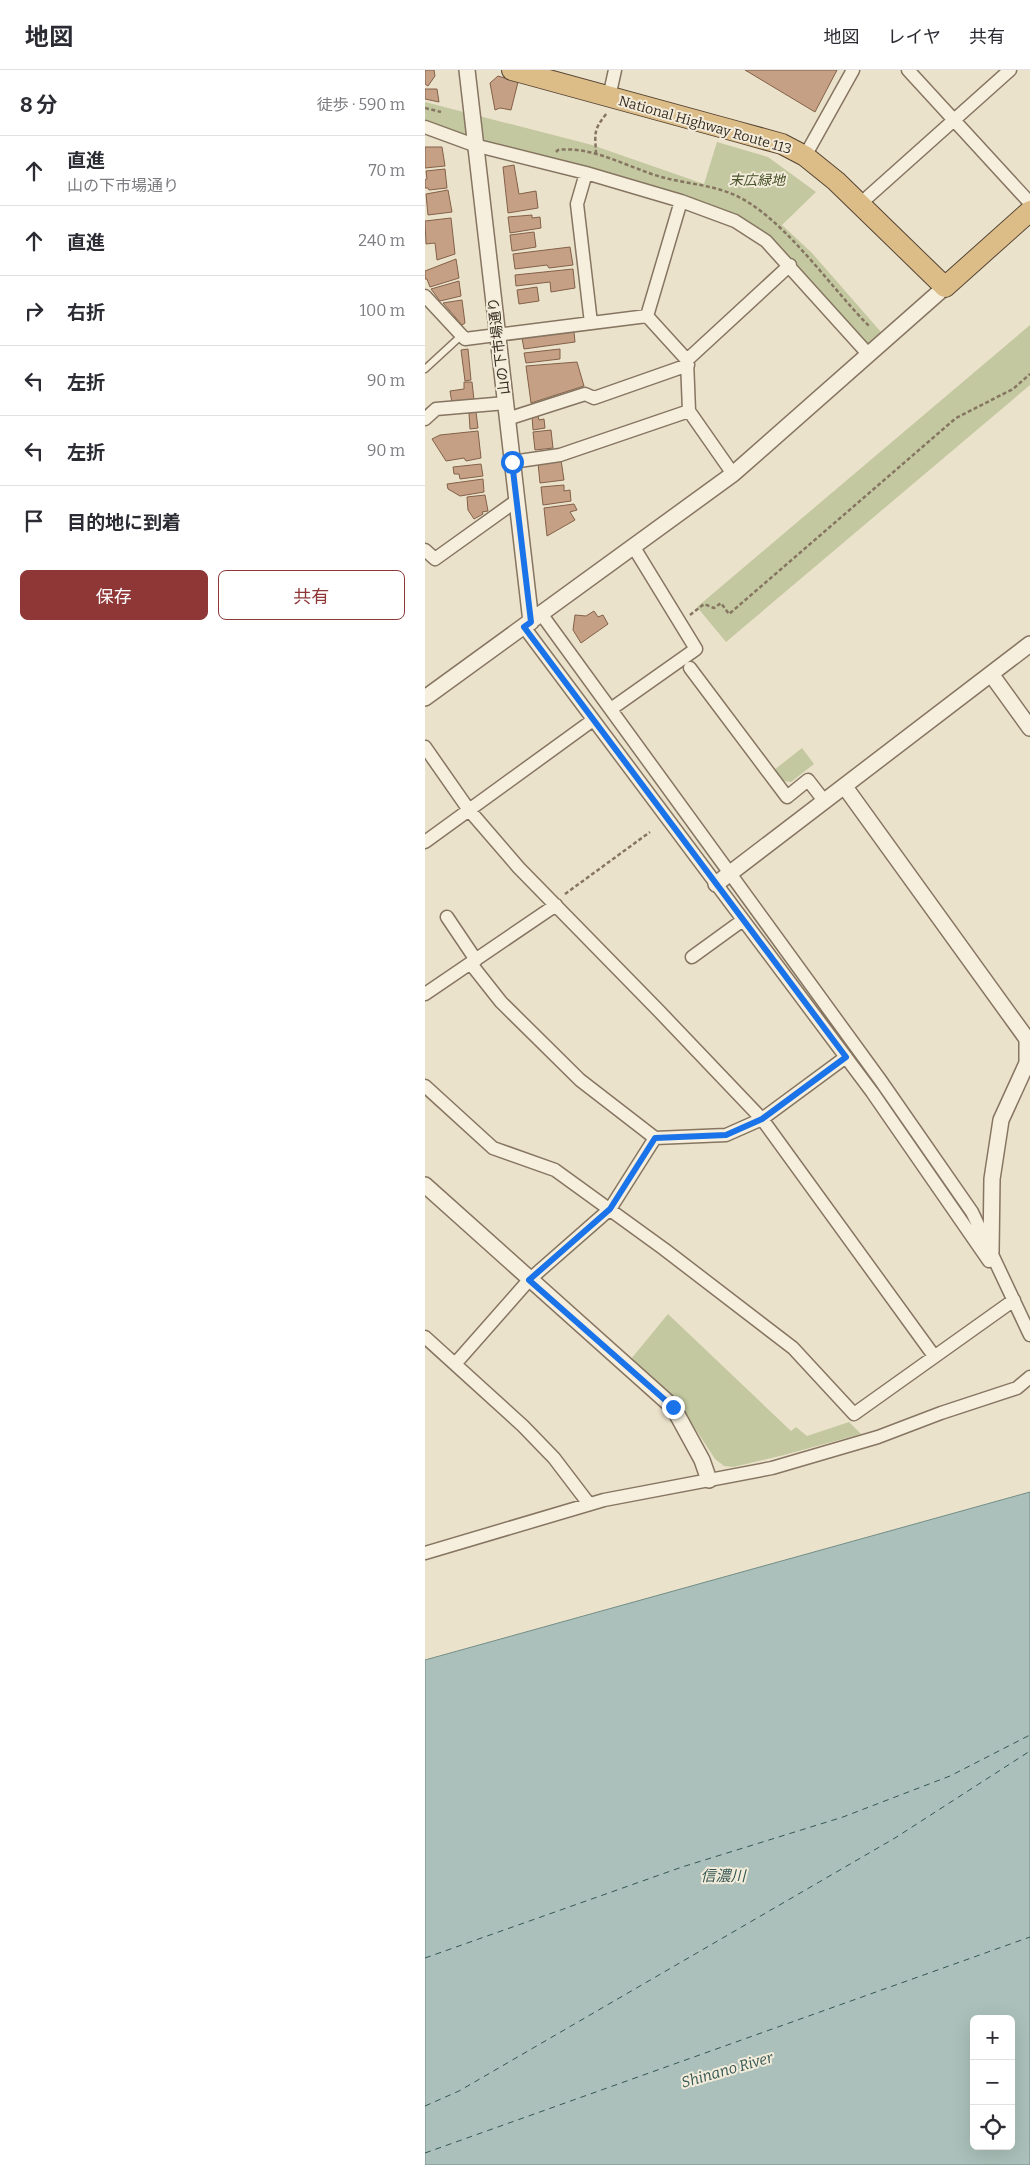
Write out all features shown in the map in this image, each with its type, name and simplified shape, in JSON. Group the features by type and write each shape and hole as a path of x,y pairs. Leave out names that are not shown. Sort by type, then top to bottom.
{"highway":[{"name":"National Highway Route 113","path":"512,70 609,104 782,144 805,156 860,204 945,286"},
{"path":"945,286 1030,211"}],"street":[{"name":"山の下市場通り","path":"467,70 474,145 498,335 516,501 533,621"},
{"path":"609,104 615,70"},
{"path":"805,156 853,70"},
{"path":"908,70 1030,203"},
{"path":"860,204 1010,70"},
{"path":"425,127 474,145 586,172 681,201 735,221 766,241 790,265 869,355"},
{"path":"586,172 577,204 591,323"},
{"path":"647,316 681,201"},
{"path":"507,419 585,394 595,398 687,362 790,265"},
{"path":"425,698 733,474 945,286"},
{"path":"425,296 465,339 647,316"},
{"path":"647,316 687,362 689,411 733,474"},
{"path":"425,418 436,409 506,403"},
{"path":"512,462 560,455 689,411"},
{"path":"425,550 430,563 516,501"},
{"path":"611,709 696,649 633,546"},
{"path":"533,621 611,709 881,1081 972,1212 1030,1335"},
{"path":"533,621 593,720 846,1057 1012,1295"},
{"path":"716,884 1030,644"},
{"path":"690,668 787,797 808,780 825,802"},
{"path":"991,674 1030,728"},
{"path":"425,842 593,720"},
{"path":"425,747 469,810 519,868 762,1119 933,1356"},
{"path":"845,787 1027,1040 1027,1064 1001,1120 992,1179 991,1252"},
{"path":"425,994 555,904"},
{"path":"447,917 473,962 501,1002 580,1080 655,1138 726,1135 762,1119 846,1057"},
{"path":"691,957 743,920"},
{"path":"425,1086 493,1148 555,1170 610,1209 793,1348 853,1414 933,1356 1012,1295"},
{"path":"455,1364 529,1280 610,1209 655,1138"},
{"path":"425,1185 673,1407 702,1460 709,1480"},
{"path":"425,1337 523,1426 554,1458 589,1504"},
{"path":"425,1553 589,1504 772,1468 878,1438 941,1413 1017,1388 1030,1377"}],"lane":[{"path":"425,369 462,335"}],"path":[{"path":"596,154 595,130 609,104"},
{"path":"425,108 441,112"},
{"path":"680,623 705,604 714,608 721,603 729,614 956,418 1013,389 1030,374"},
{"path":"555,904 650,832"}],"green space":[{"name":"末広緑地","path":"425,102 592,145 704,184 717,142 768,157 816,192 782,225 812,253 887,339 869,355 790,265 735,221 425,127"},
{"path":"1030,325 1030,385 726,642 697,607"},
{"path":"802,748 814,764 791,782 783,781 774,770"},
{"path":"668,1314 791,1431 796,1427 807,1436 849,1422 861,1434 733,1467 724,1466 715,1459 680,1405 631,1359"}],"water":[{"name":"信濃川","path":"1030,1492 1030,2165 425,2165 425,1660"}],"building":[{"path":"425,70 434,70 435,76 428,86 425,84"},
{"path":"745,70 837,70 815,112"},
{"path":"498,76 518,82 511,110 500,108 495,110 490,83"},
{"path":"425,89 437,89 439,102 425,99"},
{"path":"425,147 442,147 445,166 425,168"},
{"path":"514,165 519,194 536,191 538,208 508,213 503,167"},
{"path":"445,169 447,188 429,190 425,188 426,171"},
{"path":"448,190 452,212 428,215 426,194"},
{"path":"532,215 532,218 540,217 541,228 510,233 508,217"},
{"path":"451,218 455,254 437,260 435,243 426,244 425,221"},
{"path":"534,232 536,247 512,251 510,235"},
{"path":"570,247 573,265 549,268 547,265 515,269 513,254"},
{"path":"456,259 459,278 430,287 427,279 425,279 425,271"},
{"path":"573,269 575,288 551,292 550,282 516,286 515,275"},
{"path":"459,281 461,296 440,301 431,289"},
{"path":"537,287 539,301 519,304 517,290"},
{"path":"462,300 465,323 462,325 443,303"},
{"path":"574,332 575,342 524,349 522,338"},
{"path":"468,349 471,380 465,381 461,350"},
{"path":"560,349 560,359 526,363 524,353"},
{"path":"577,362 584,386 531,403 526,366"},
{"path":"464,382 472,382 474,400 452,403 450,391 464,389"},
{"path":"476,412 478,428 470,429 469,413"},
{"path":"538,415 539,420 544,419 545,428 533,430 532,416"},
{"path":"551,430 553,448 535,450 533,432"},
{"path":"478,431 481,458 466,461 464,458 446,461 432,439 440,435"},
{"path":"561,460 564,480 540,483 538,463"},
{"path":"481,464 483,476 460,479 459,474 454,474 453,467"},
{"path":"483,479 484,492 460,496 448,489 447,484"},
{"path":"564,485 564,491 570,490 571,501 543,505 541,487"},
{"path":"485,495 488,511 482,512 483,514 474,519 468,510 467,497"},
{"path":"574,504 577,510 570,512 575,520 547,536 544,508"},
{"path":"594,611 598,617 603,615 608,624 581,643 573,630 575,615 586,616"}],"ferry route":[{"path":"425,1958 682,1867 843,1817 950,1776 1030,1735"},
{"path":"425,2106 459,2091 895,1838 1030,1751"},
{"path":"425,2153 1030,1937"}],"route":[{"path":"512,462 531,622 524,627 846,1057 762,1119 726,1135 655,1138 610,1209 529,1280 616,1354 673,1407"}],"water label":[{"name":"Shinano River","path":"727,2070"}]}
